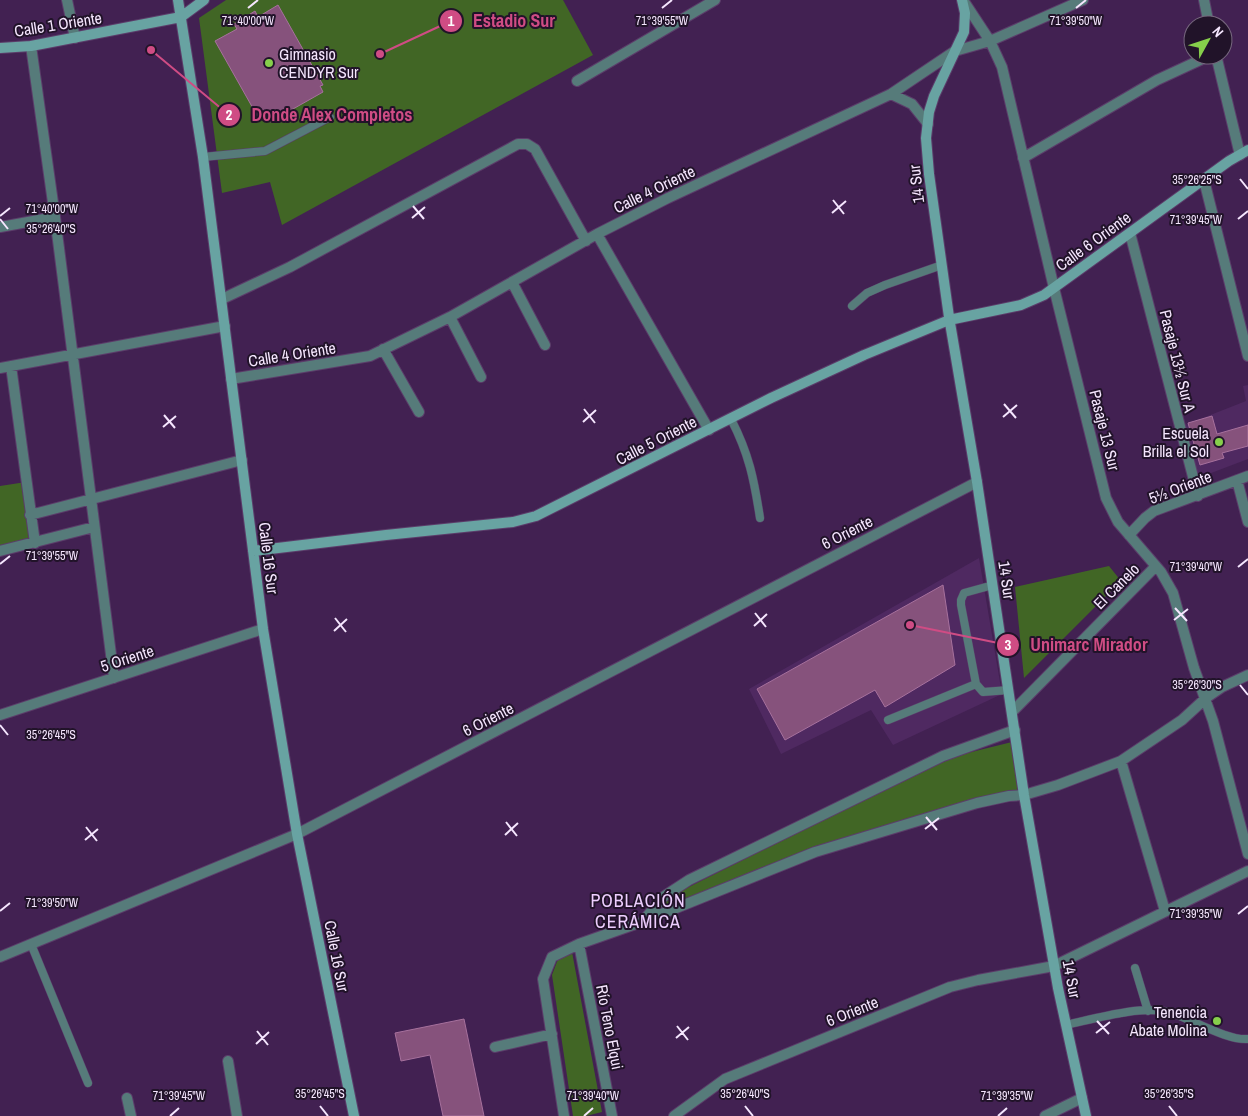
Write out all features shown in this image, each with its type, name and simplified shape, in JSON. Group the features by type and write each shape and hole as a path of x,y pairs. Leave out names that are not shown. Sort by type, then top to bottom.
{"main road":[{"name":"Calle 16 Sur","path":"178,0 203,157 263,629 297,834 354,1116"},
{"name":"Calle 1 Oriente","path":"0,48 32,46 181,17 204,0"},
{"name":"14 Sur","path":"962,0 965,13 964,32 934,96 926,138 949,320 978,482 1024,796 1054,966 1086,1116"},
{"name":"Calle 6 Oriente","path":"1054,288 1244,153"},
{"name":"Calle 5 Oriente","path":"253,551 523,520 542,513 864,355 949,320 1021,304 1044,295 1054,288"}],"street":[{"path":"67,0 74,38"},
{"path":"577,82 715,0"},
{"name":"Pasaje 13 Sur","path":"962,0 990,41 1002,67 1106,498 1114,514 1129,535 1156,566 1167,582 1177,604 1194,668 1206,698 1248,854"},
{"name":"Calle 4 Oriente","path":"231,379 370,356 450,317 597,234 668,198 891,94 955,51 990,41 1083,0"},
{"path":"1204,0 1207,15"},
{"path":"32,46 114,678"},
{"path":"1023,158 1157,80 1189,65"},
{"path":"1219,65 1244,153"},
{"path":"891,94 912,104 928,124"},
{"path":"222,299 290,267 518,144 527,144 535,149 586,241"},
{"path":"1204,180 1248,356"},
{"path":"0,227 55,217"},
{"name":"Pasaje 13½ Sur A","path":"1130,233 1198,496"},
{"path":"597,234 709,430"},
{"path":"512,282 545,345"},
{"path":"450,317 481,377"},
{"path":"0,368 225,326"},
{"path":"383,350 419,412"},
{"path":"11,366 35,543"},
{"path":"30,515 242,460"},
{"name":"5½ Oriente","path":"1129,535 1154,511 1248,476"},
{"path":"1237,480 1248,522"},
{"name":"6 Oriente","path":"0,957 297,834 978,482"},
{"path":"0,551 94,527"},
{"name":"El Canelo","path":"1012,712 1156,566"},
{"name":"5 Oriente","path":"0,715 263,629"},
{"path":"564,1116 543,979 552,956 816,852 977,803 1009,796 1024,796 1121,761 1182,720 1206,698 1222,687 1248,674"},
{"path":"644,921 663,897 689,880 943,756 1015,730"},
{"path":"1121,761 1165,911"},
{"name":"6 Oriente","path":"674,1116 725,1079 950,987 1054,966 1248,871"},
{"name":"Río Teno Elqui","path":"579,944 612,1116"},
{"path":"495,1047 552,1034"},
{"path":"228,1061 237,1116"},
{"path":"127,1098 131,1116"},
{"path":"1045,1116 1082,1098"}],"lane":[{"path":"203,157 266,151 330,117"},
{"path":"852,306 868,293 885,285 942,265"},
{"path":"731,419 744,444 749,460 760,518"},
{"path":"993,585 968,591 964,593 960,600 976,684 983,692 1009,690"},
{"path":"888,720 976,684"},
{"path":"31,944 88,1083"},
{"path":"1135,968 1148,1011"},
{"path":"1066,1025 1106,1016 1158,1010 1170,1012 1231,1036 1248,1039"}],"shaded area":[{"name":"Escuela Brilla el Sol","path":"1248,385 1248,459 1198,478 1185,425 1246,401 1243,386"},
{"path":"979,558 1002,694 893,745 871,710 781,754 749,689"}],"green space":[{"path":"226,0 563,0 593,55 282,225 270,182 222,193 199,18"},
{"path":"26,482 35,543 0,551 0,486"},
{"path":"1109,566 1121,581 1024,678 1015,587"},
{"path":"1012,742 1019,790 976,798 654,913 667,898 943,759"},
{"path":"572,952 602,1112 586,1116 573,1116 552,975 558,959"}],"building":[{"name":"Gimnasio CENDYR Sur","path":"278,5 323,85 320,86 323,92 270,122 266,115 259,119 215,41 237,29 234,24 255,11 258,17"},
{"path":"1212,416 1217,434 1248,425 1248,446 1222,453 1224,458 1200,465 1188,423"},
{"path":"943,585 955,665 885,707 875,690 785,740 757,689"},
{"path":"464,1019 484,1116 443,1116 430,1055 401,1061 395,1033"}],"place":[{"name":"Donde Alex Completos","path":"151,50"},
{"name":"Estadio Sur","path":"380,54"},
{"name":"Gimnasio CENDYR Sur","path":"269,63"},
{"name":"Escuela Brilla el Sol","path":"1219,442"},
{"name":"Unimarc Mirador","path":"910,625"},
{"name":"Tenencia Abate Molina","path":"1217,1021"}],"district":[{"name":"POBLACIÓN CERÁMICA","path":"638,910"}]}
